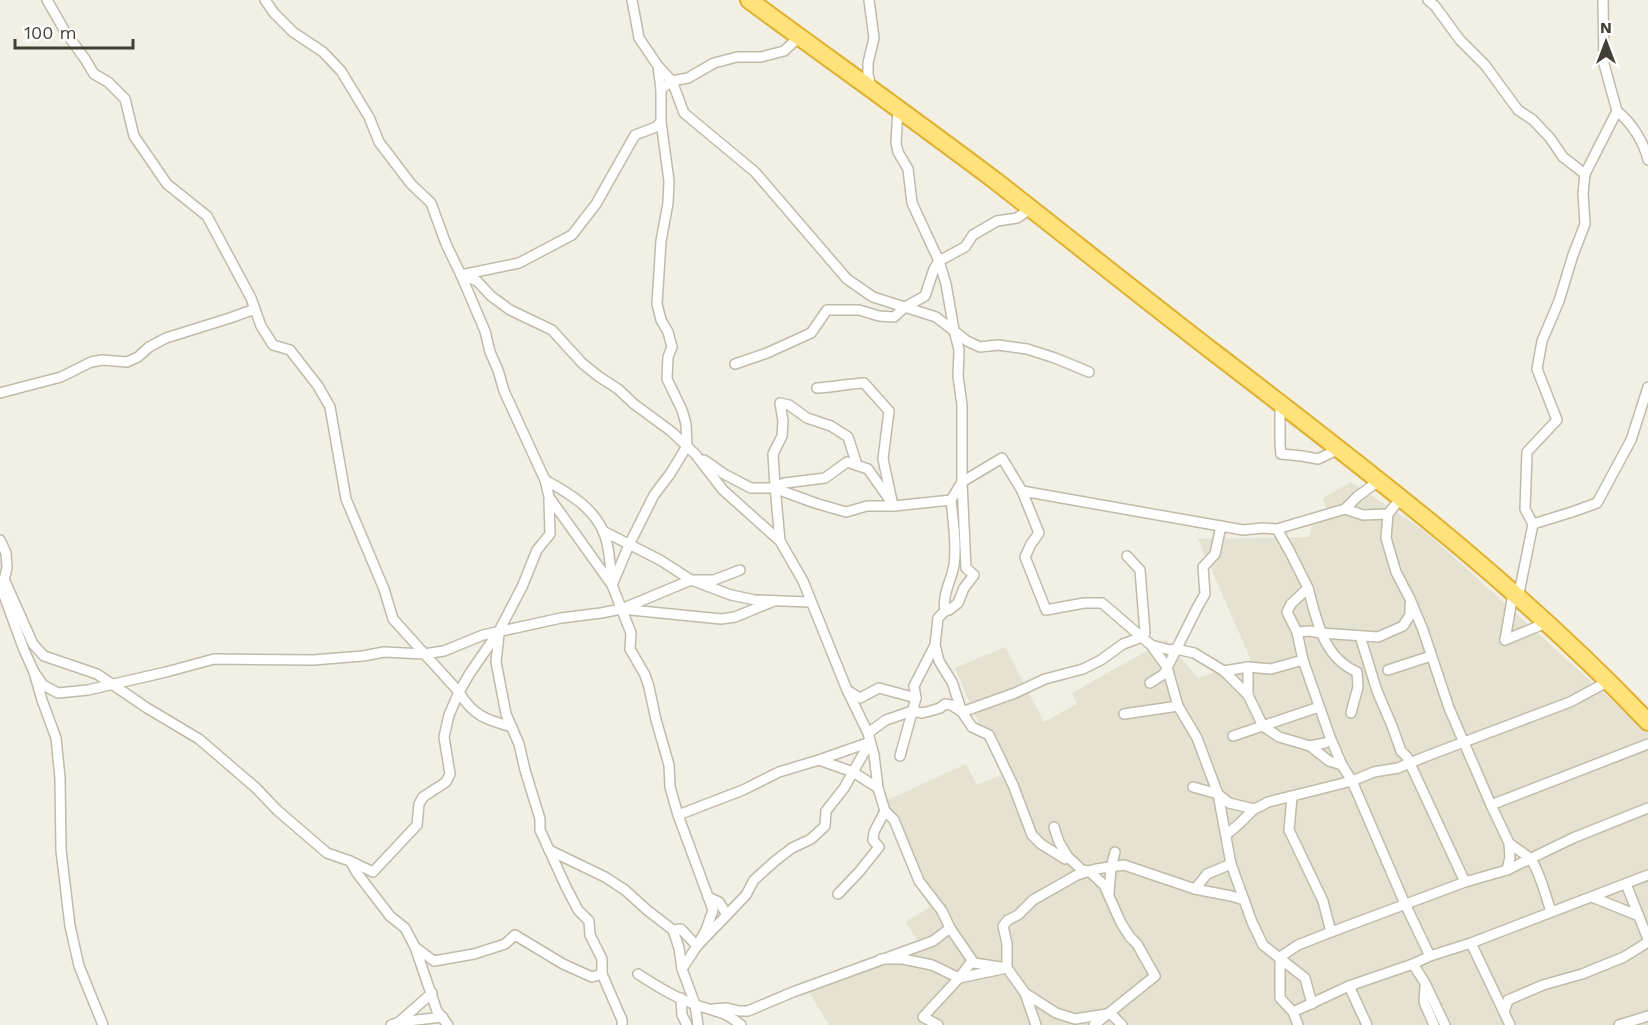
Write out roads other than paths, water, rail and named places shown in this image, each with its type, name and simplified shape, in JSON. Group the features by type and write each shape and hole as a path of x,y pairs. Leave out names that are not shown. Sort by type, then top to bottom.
{"highway":[{"path":"749,0 1030,209 1380,480 1546,623 1609,681 1648,722"}],"street":[{"path":"47,0 94,74 108,82 126,99 135,136 167,184 207,216 251,298 261,326 273,345 290,350 318,386 330,407 346,499 384,589 393,619 459,692 466,705 486,720 512,727"},
{"path":"4,579 33,644 44,656 97,674 147,708 199,739 327,853 373,872 417,825 419,804 423,797 446,782 450,774 444,737 449,715 470,673 499,631 522,587 537,550 550,534 550,507 545,480 504,391 485,332 446,244 431,203 411,184 379,142 369,117 341,71 323,52 294,32 274,13 265,0"},
{"path":"632,0 639,38 658,66 672,81 684,113 755,172 847,279 873,297 936,316 967,341 980,347 998,345 1028,349 1089,372"},
{"path":"869,0 874,38 868,63 872,90"},
{"path":"1428,0 1460,40 1485,65 1518,110 1533,120 1550,138 1563,157 1584,174"},
{"path":"1603,0 1604,64 1617,111 1626,119 1646,152 1648,160"},
{"path":"661,89 672,81 688,78 714,63 737,57 761,57 784,51 799,37"},
{"path":"612,585 654,495 687,447 686,424 682,410 667,379 668,357 672,347 657,304 661,241 669,181 658,66"},
{"path":"898,109 896,143 898,152 908,169 912,203 939,261 959,350 958,376 962,405 962,482 966,568 975,575 964,588 958,603 938,618 935,645 939,661 952,682 962,712 972,727 989,735 1013,785 1032,835 1041,844 1065,859 1068,857"},
{"path":"1546,623 1505,640 1533,524 1525,509 1527,452 1557,420 1537,369 1542,341 1559,301 1584,224 1584,174 1617,111"},
{"path":"461,275 519,263 572,235 596,204 635,135 657,127 662,122"},
{"path":"735,364 767,353 811,333 827,310 859,310 879,316 894,317 905,307 925,296 939,261 965,247 973,235 997,220 1017,218 1030,209"},
{"path":"461,275 477,281 490,296 510,310 552,330 582,363 672,432 696,455 724,474 751,488 774,487 784,483 825,478 847,462 868,469 894,506"},
{"path":"0,393 61,377 92,362 102,360 127,362 138,357 149,346 166,338 255,309"},
{"path":"816,388 864,383 889,411 883,459 894,506"},
{"path":"1533,524 1597,503 1631,440 1648,387"},
{"path":"780,541 773,454 782,436 783,421 780,403 789,405 807,418 831,426 848,437 857,465"},
{"path":"1280,404 1281,454 1318,459 1339,449"},
{"path":"696,455 723,490 780,541 803,581 869,738 874,755 878,788 885,811 894,820 919,881 942,911 950,928 974,963 1007,968"},
{"path":"945,611 943,602 954,566 951,500 962,482 1002,458 1022,491 1039,533 1025,557 1046,610 1084,603 1102,603 1151,645 1167,667 1178,706 1197,738 1218,794 1231,864 1263,945 1305,978 1312,1005"},
{"path":"545,480 578,499 600,523 606,539 612,585 631,633 630,649 649,687 669,765 670,787 678,815 713,910 698,946 682,969"},
{"path":"1022,491 1243,530 1277,529 1345,509 1380,480"},
{"path":"774,487 846,512 870,513 894,506 951,500"},
{"path":"549,497 612,585"},
{"path":"1401,498 1388,514 1386,538 1396,572 1424,630 1449,708 1509,843 1510,857 1507,870"},
{"path":"1345,509 1363,515 1388,514"},
{"path":"1150,683 1164,674 1205,594 1203,567 1215,554 1221,526"},
{"path":"1277,529 1308,588 1321,633 1332,653 1345,667 1357,672 1358,687 1351,712"},
{"path":"603,531 660,560 691,579 731,595 755,600 810,602"},
{"path":"0,540 6,553 7,567 2,590 34,672 56,738 60,778 62,850 70,926 80,966 103,1025"},
{"path":"962,712 1015,693 1045,679 1083,669 1101,660 1123,644 1142,637 1145,633 1140,570 1127,556"},
{"path":"34,672 44,685 58,693 88,690 214,659 313,660 384,652 424,654 444,651 499,631 621,609 691,579 714,580 740,570"},
{"path":"1308,588 1291,604 1287,612 1297,633 1327,740 1352,782 1430,956"},
{"path":"1297,633 1310,630 1321,633 1378,637 1403,626 1410,615 1410,599"},
{"path":"621,609 721,619 735,617 774,601"},
{"path":"499,631 496,662 506,714 519,744 540,819 540,830 566,888 578,910 589,921 590,935 602,958 602,974 622,1022 632,1025"},
{"path":"1360,636 1370,672 1401,751 1407,757 1466,882"},
{"path":"900,756 916,698 914,686 935,645"},
{"path":"1151,645 1194,653 1224,671 1248,695 1263,726 1280,736 1310,746 1329,761 1342,765"},
{"path":"1388,670 1431,656"},
{"path":"1224,671 1248,667 1271,669 1303,660"},
{"path":"1248,667 1248,695"},
{"path":"1226,835 1254,808 1268,802 1352,782 1374,772 1398,768 1570,702 1609,681"},
{"path":"848,690 860,698 879,688 916,698"},
{"path":"698,946 746,895 754,880 792,848 812,839 825,826 826,811 844,788 869,738 886,720 912,711 922,713 940,708 945,704 962,712"},
{"path":"1124,714 1178,706"},
{"path":"1233,736 1319,707"},
{"path":"678,815 743,790 779,772 819,760 869,738"},
{"path":"1310,746 1327,740"},
{"path":"1320,753 1327,740"},
{"path":"1491,805 1648,744"},
{"path":"819,760 853,772 878,788"},
{"path":"1193,787 1218,794 1229,803 1254,808"},
{"path":"1292,797 1289,830 1323,901 1331,932"},
{"path":"1280,957 1298,945 1331,932 1466,882 1507,870 1573,838 1648,808"},
{"path":"838,894 860,872 879,847 873,840 874,832 885,811"},
{"path":"1054,827 1059,843 1068,857 1082,870 1089,871 1104,885 1125,930 1137,944 1155,976 1094,1025"},
{"path":"1509,843 1531,859 1551,911"},
{"path":"549,850 625,890 673,930 682,969 695,1004 698,1025"},
{"path":"1109,899 1111,868 1115,852 1125,865"},
{"path":"350,861 390,916 405,928 415,947 437,1011 445,1021"},
{"path":"1195,889 1207,874 1231,864"},
{"path":"1036,1025 1025,993 1007,968 1007,944 1003,926 1033,900 1077,875 1125,865 1195,889 1244,900"},
{"path":"1293,1012 1349,986 1648,875"},
{"path":"1504,1012 1508,1000 1543,985 1582,974 1624,957 1648,940 1626,884"},
{"path":"708,897 718,902 727,915"},
{"path":"1592,897 1639,916"},
{"path":"712,1009 727,1008 748,1011 881,958 933,941 950,928"},
{"path":"673,930 681,929 698,946"},
{"path":"415,947 434,961 474,954 505,944 515,935 563,964 592,977 602,974"},
{"path":"1470,943 1510,1025"},
{"path":"1280,957 1280,998 1293,1012 1298,1025"},
{"path":"881,958 903,959 932,965 959,978 1007,968"},
{"path":"938,1025 923,1017 972,961"},
{"path":"1413,964 1445,1025"},
{"path":"638,974 662,990 728,1015 741,1025"},
{"path":"1425,984 1424,1002 1434,1025"},
{"path":"1349,986 1367,1025"},
{"path":"395,1023 432,993"},
{"path":"1025,993 1056,1013 1075,1019 1110,1013"},
{"path":"681,998 682,1020 687,1025"},
{"path":"1110,1013 1122,1025"},
{"path":"1619,1025 1648,1016"},
{"path":"395,1023 445,1021"}]}
